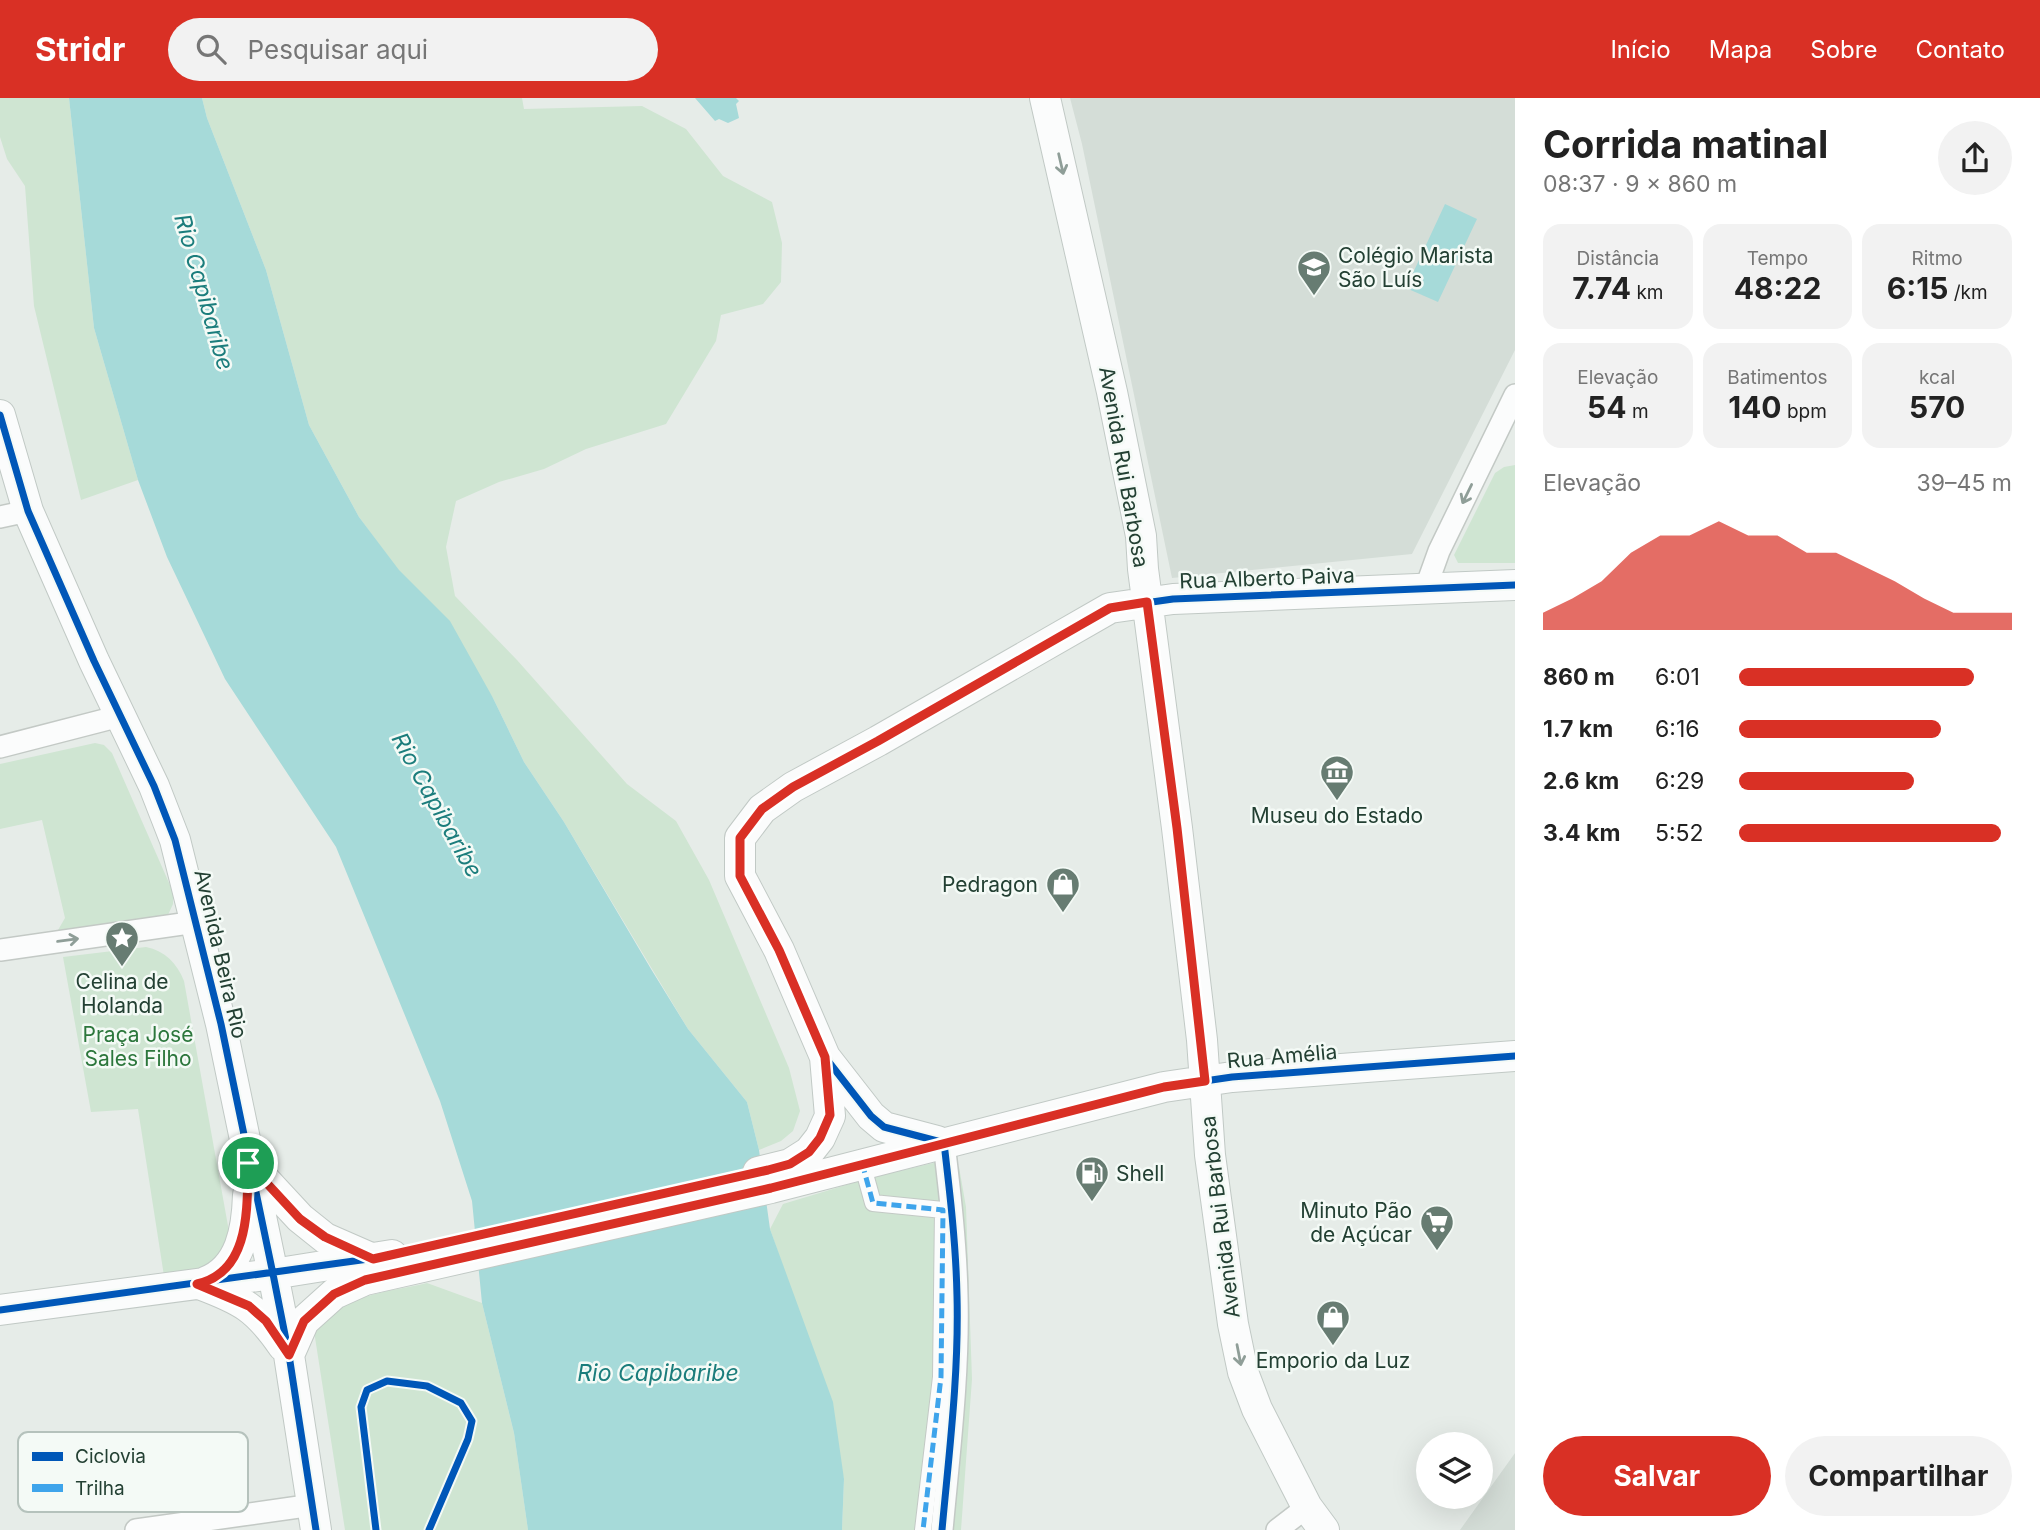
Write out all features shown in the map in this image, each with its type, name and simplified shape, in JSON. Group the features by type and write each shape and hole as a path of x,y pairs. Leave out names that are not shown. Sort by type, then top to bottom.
{"main road":[{"name":"Avenida Rui Barbosa","path":"1045,98 1115,405 1141,536 1147,602 1177,828 1205,1081 1210,1155 1233,1324 1243,1372 1257,1409 1316,1519"},
{"name":"Avenida Beira Rio","path":"0,415 14,514 120,716 154,786 175,840 221,1024 273,1274 315,1518"},
{"name":"Rua Alberto Paiva","path":"944,1143 884,1127 825,1057 779,950 740,876 740,838 762,809 793,787 1110,608 1147,602 1515,586"},
{"name":"Rua Amélia","path":"770,1179 862,1163 1164,1087 1205,1081 1515,1056"},
{"name":"Rua Alberto Paiva","path":"770,1179 809,1152 820,1138 830,1115 825,1057"},
{"path":"248,1163 300,1219 325,1237 380,1264"},
{"path":"197,1284 217,1276 233,1261 238,1250 247,1217 248,1163"},
{"path":"0,1310 273,1274 380,1264 770,1179"},
{"path":"289,1355 304,1321 322,1303 380,1264"},
{"path":"197,1284 249,1306 266,1321 289,1355"}],"street":[{"path":"1424,590 1440,551 1506,437 1515,395"},
{"path":"0,747 120,716"},
{"path":"0,950 196,922"},
{"path":"942,1530 954,1395 957,1299 953,1216 944,1143"},
{"path":"862,1163 873,1203 943,1210 941,1377 923,1530"},
{"path":"136,1530 315,1518"},
{"path":"1278,1530 1316,1519"}],"shaded area":[{"name":"Colégio Marista São Luís","path":"1070,98 1515,98 1515,350 1412,554 1172,578 1082,144"},
{"path":"1515,1453 1515,1530 1460,1530 1475,1509 1493,1509 1493,1484"}],"green space":[{"path":"0,98 69,98 94,328 138,480 81,500 34,306 25,186 7,159 0,137"},
{"path":"202,98 522,98 524,109 642,106 686,129 723,176 772,202 782,243 781,282 763,304 721,315 716,341 666,424 586,449 544,469 499,482 456,501 446,547 455,596 517,660 627,784 676,821 709,880 789,1068 800,1111 793,1131 781,1141 759,1150 747,1102 688,1029 564,822 524,762 493,698 359,517 309,425 266,270 207,118"},
{"path":"1515,465 1515,563 1458,563 1454,555 1495,473 1504,467"},
{"path":"95,743 104,745 112,753 173,892 173,904 167,917 54,937 65,918 42,820 0,829 0,764"},
{"name":"Praça José Sales Filho","path":"146,947 159,951 170,959 184,981 230,1237 219,1267 164,1276 138,1109 91,1112 63,957"},
{"path":"946,1160 959,1167 966,1207 972,1379 961,1530 842,1530 844,1479 798,1310 770,1229 783,1204 866,1179"},
{"path":"427,1283 482,1303 514,1433 528,1530 345,1530 314,1331 324,1319 349,1302"}],"water":[{"name":"Rio Capibaribe","path":"69,98 202,98 207,118 266,270 309,425 359,517 399,570 450,621 493,698 524,762 564,822 688,1029 747,1102 759,1150 770,1229 833,1402 844,1479 842,1530 528,1530 514,1433 482,1303 472,1201 440,1101 336,847 225,679 167,557 138,480 94,328"},
{"path":"695,98 736,98 739,101 736,104 739,118 728,123 719,119 715,121"},
{"path":"1445,204 1477,219 1438,302 1406,288"}],"marked path":[{"path":"862,1163 873,1203 943,1210 941,1377 923,1530"}],"cycle path":[{"path":"0,415 28,511 94,661 154,786 175,840 221,1024 273,1274 289,1355 316,1530"},
{"path":"941,1142 884,1127 871,1116 825,1057 779,950 740,876 740,838 762,809 793,787 1110,608 1173,599 1515,585"},
{"path":"289,1355 304,1321 334,1294 365,1280 771,1188 1164,1087 1232,1077 1515,1056"},
{"path":"0,1310 383,1257 790,1164 806,1152 824,1130 829,1105 825,1057"},
{"path":"942,1530 953,1413 957,1325 954,1239 944,1143"},
{"path":"249,1163 302,1219 340,1244"},
{"path":"208,1281 228,1265 240,1243 248,1191"},
{"path":"202,1285 249,1308 266,1323 283,1346"},
{"path":"376,1530 361,1407 367,1390 387,1381 427,1386 461,1403 472,1421 468,1439 429,1530"}],"place":[{"name":"Colégio Marista São Luís","path":"1314,297"},
{"name":"Museu do Estado","path":"1337,802"},
{"name":"Pedragon","path":"1063,914"},
{"name":"Celina de Holanda","path":"122,968"},
{"name":"Shell","path":"1092,1203"},
{"name":"Minuto Pão de Açúcar","path":"1437,1252"},
{"name":"Emporio da Luz","path":"1333,1347"}],"route":[{"path":"1147,602 1177,828 1205,1081 1164,1087 771,1188 365,1280 346,1287 322,1303 304,1321 289,1355 266,1321 249,1306 197,1284 208,1281 226,1269 238,1250 247,1217 248,1163 300,1219 325,1237 373,1259 790,1164 809,1152 820,1138 830,1115 825,1057 779,950 740,876 740,838 762,809 793,787 1110,608 1147,602"}]}
